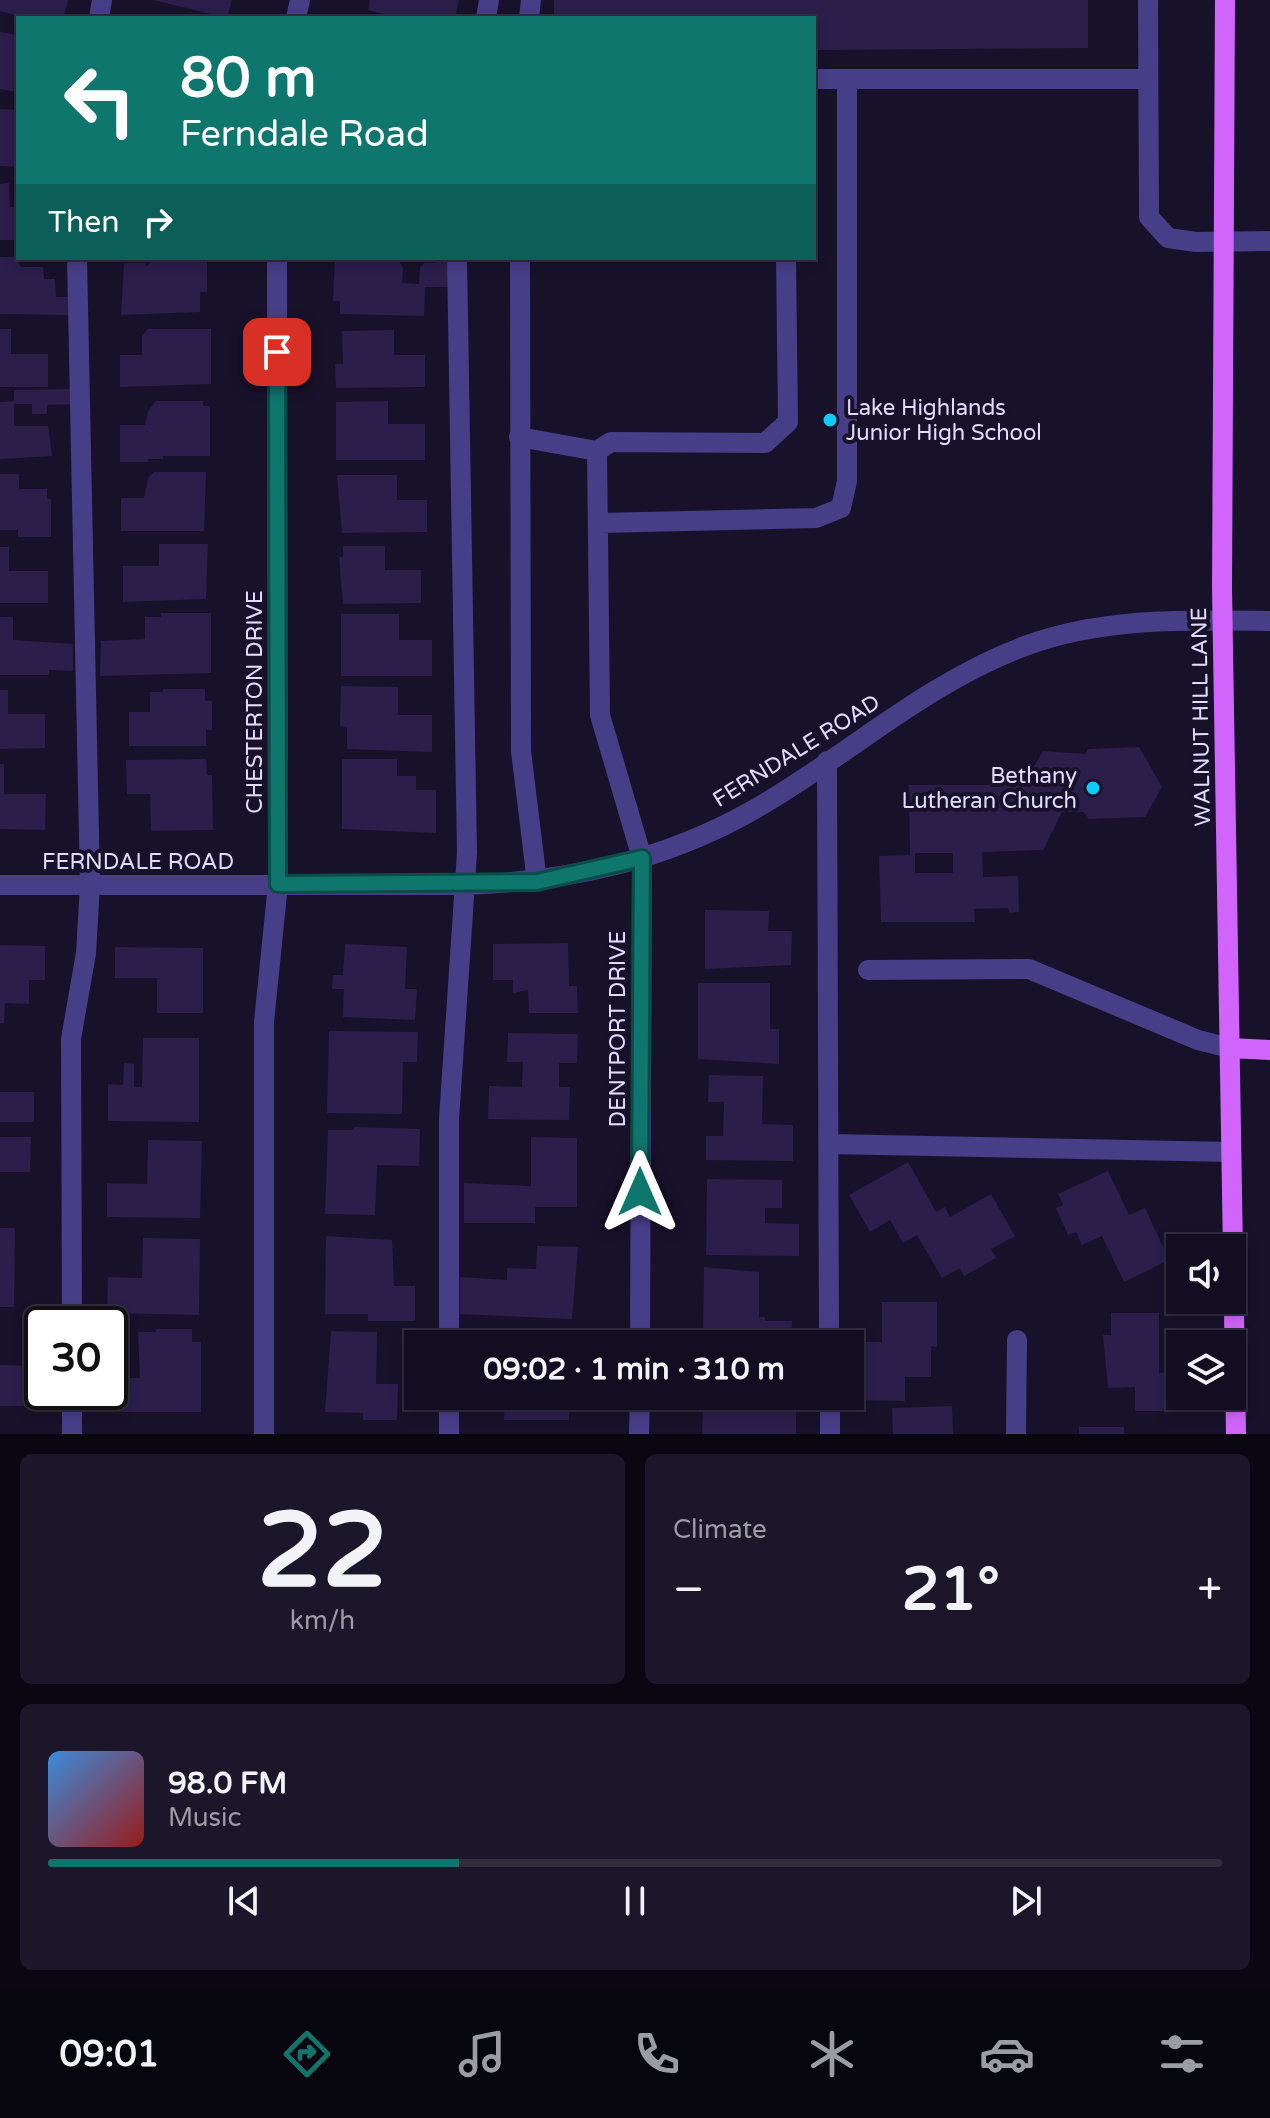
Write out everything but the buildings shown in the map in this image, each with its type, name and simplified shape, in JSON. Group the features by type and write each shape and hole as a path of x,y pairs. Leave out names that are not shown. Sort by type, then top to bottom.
{"main road":[{"name":"WALNUT HILL LANE","path":"1225,0 1223,620 1236,1434"},
{"path":"1230,1048 1270,1050"}],"street":[{"path":"1148,0 1149,217 1168,238 1270,241"},
{"path":"816,79 1148,79"},
{"path":"599,523 816,518 841,508 847,481 847,79"},
{"path":"72,1306 71,1039 86,953 90,885 77,260"},
{"name":"CHESTERTON DRIVE","path":"264,1434 264,1022 278,884 277,260"},
{"path":"449,1330 449,1119 466,885 457,260"},
{"path":"520,260 521,751 537,882"},
{"path":"519,437 597,451 611,442 765,443 788,422 786,260"},
{"name":"DENTPORT DRIVE","path":"597,451 600,715 642,858 640,1330"},
{"name":"FERNDALE ROAD","path":"0,885 466,885 537,882 642,858 700,837 743,815 953,680 1025,646 1138,622 1270,621"},
{"path":"827,761 829,1330"},
{"path":"868,970 1029,969 1198,1040 1230,1048"},
{"path":"829,1144 1231,1152"},
{"path":"1016,1434 1017,1340"},
{"path":"72,1410 72,1434"},
{"path":"449,1410 449,1434"},
{"path":"639,1434 640,1410"},
{"path":"830,1410 830,1434"}],"place":[{"name":"Lake Highlands Junior High School","path":"830,420"},
{"name":"Bethany Lutheran Church","path":"1093,788"}],"route":[{"path":"277,352 278,884 466,885 537,882 593,872 642,858 640,1192"}]}
